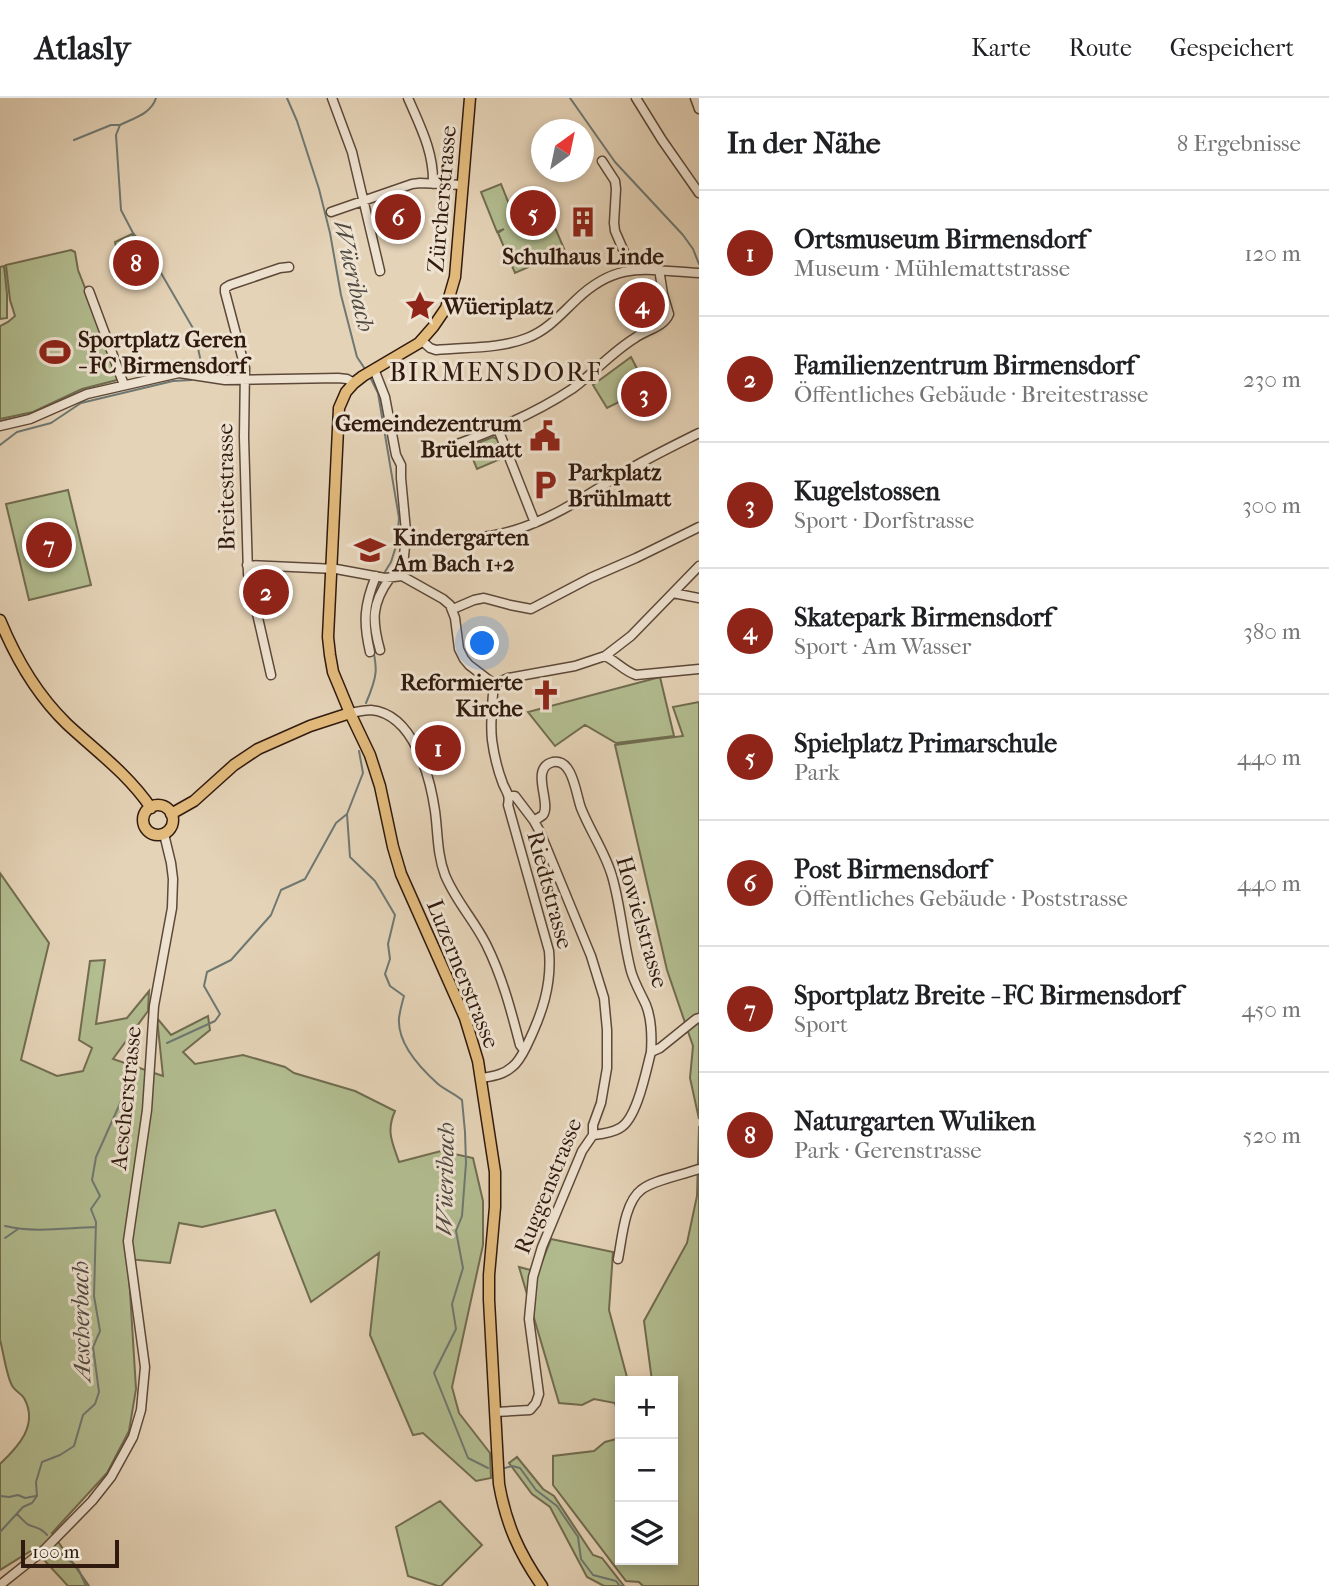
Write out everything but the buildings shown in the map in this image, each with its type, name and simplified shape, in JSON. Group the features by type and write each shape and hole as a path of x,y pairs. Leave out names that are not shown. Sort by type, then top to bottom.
{"main road":[{"name":"Zürcherstrasse","path":"354,383 421,340 443,314 452,293 470,98"},
{"name":"Luzernerstrasse","path":"354,383 344,396 338,416 328,622 330,655 333,672 370,755 401,874 465,1018 482,1078 495,1172 489,1300 499,1484 503,1508 514,1540 542,1586"},
{"path":"0,620 18,661 41,695 66,723 128,779 151,808"},
{"path":"171,814 194,801 234,765 258,749 310,726 350,713"},
{"path":"163,807 171,814 172,826 164,834 152,834 146,828 144,817 151,808 163,807"}],"street":[{"path":"332,98 352,152 380,271"},
{"path":"408,98 428,144 433,167 433,184"},
{"path":"636,98 699,193"},
{"path":"695,98 699,109"},
{"path":"602,162 615,181 615,231 632,270"},
{"path":"331,212 410,184 463,185"},
{"name":"Breitestrasse","path":"271,675 247,565 245,368 225,288 289,267"},
{"path":"455,445 498,429 557,398 575,387 636,337 664,322 669,314 659,269"},
{"path":"421,340 436,350 499,345 526,338 549,326 596,284 618,273 659,269 695,272"},
{"path":"89,290 124,385"},
{"path":"369,372 385,397 396,455 401,466 409,541"},
{"path":"0,426 30,419 87,394 179,373 244,380 334,378 347,379 354,383"},
{"path":"498,429 536,523"},
{"path":"409,541 480,538 536,523 654,455 699,433"},
{"path":"453,609 484,598 531,609 699,527"},
{"path":"402,576 405,547 409,541"},
{"path":"247,565 330,568 383,577 402,576 443,599 453,609 461,655 469,665 494,684 508,678 575,666 605,656 631,636 699,566"},
{"path":"380,650 375,633 374,613 383,577"},
{"path":"370,652 365,616 370,591 383,577"},
{"path":"673,593 699,598"},
{"path":"605,656 636,675 699,668"},
{"name":"Riedtstrasse","path":"482,1078 501,1074 516,1065 542,1009 548,990 550,969 549,951 508,805 510,796 496,761 491,720 494,684"},
{"path":"350,713 367,710 380,712 402,725 409,734 425,768 444,872 495,964 520,1045 524,1050"},
{"name":"Howielstrasse","path":"534,821 543,815 545,809 542,780 544,769 549,764 560,762 571,773 581,808 612,875 632,974 647,1008 652,1031 651,1052"},
{"name":"Ruggenstrasse","path":"495,1412 530,1410 539,1394 529,1319 533,1278 542,1247 582,1151 593,1135 607,1068 604,998 591,957 534,821 515,796 510,796"},
{"name":"Aescherstrasse","path":"0,1585 44,1550 92,1501 111,1477 132,1437 141,1410 145,1367 128,1241 147,1110 154,1006 173,908 171,863 164,834"},
{"path":"593,1135 620,1128 628,1122 634,1113 651,1052 699,1018"},
{"path":"618,1259 628,1211 640,1191 699,1169"}],"green space":[{"path":"501,184 517,224 548,211 565,251 515,273 498,233 504,229 497,232 481,192"},
{"path":"132,234 149,255 156,271 123,279 115,242"},
{"name":"Sportplatz Geren - FC Birmensdorf","path":"71,250 75,252 78,270 121,379 82,389 33,412 0,419 0,326 15,316 10,300 6,265"},
{"path":"4,266 7,318 0,319 0,267"},
{"path":"641,288 654,316 643,321 630,293"},
{"path":"631,357 647,388 607,408 593,385"},
{"path":"493,437 497,439 505,457 477,469 468,447"},
{"path":"68,490 91,585 29,600 6,504"},
{"path":"660,677 674,736 616,743 585,725 555,746 528,712"},
{"path":"699,702 699,1119 690,1078 693,1046 667,970 615,745 683,736 673,707"},
{"path":"0,873 49,943 21,1060 57,1076 83,1071 92,1048 79,1040 90,961 105,960 96,1024 127,1018 149,991 148,1011 113,1059 163,1076 157,1018 171,1035 208,1016 210,1030 183,1052 195,1064 243,1055 355,1091 395,1111 390,1131 399,1162 441,1151 473,1158 483,1201 483,1245 452,1387 459,1413 490,1453 491,1478 476,1481 423,1433 413,1435 370,1335 379,1253 311,1302 275,1210 202,1227 179,1223 170,1263 128,1259 136,1389 129,1431 107,1473 52,1533 89,1586 68,1586 34,1549 0,1570 0,1464 24,1435 29,1417 24,1398 11,1383 0,1340"},
{"path":"699,1126 699,1586 643,1586 639,1582 626,1581 553,1485 553,1456 594,1451 605,1442 615,1439 615,1565 678,1565 678,1376 651,1376 644,1321 687,1243 697,1196"},
{"path":"551,1239 613,1252 609,1310 627,1376 615,1376 615,1403 594,1399 582,1405 559,1403 519,1267 538,1272"},
{"path":"517,1457 543,1489 554,1496 593,1555 602,1558 624,1586 604,1586 587,1577 550,1507 532,1494 509,1463"},
{"path":"440,1501 482,1545 438,1586 408,1576 396,1527"}],"waterway":[{"path":"156,98 146,112 120,125 116,135 121,210 194,330 201,362 200,371"},
{"name":"Wüeribach","path":"287,98 319,189 341,295 357,357 365,369"},
{"path":"570,98 615,162 683,235 699,264"},
{"path":"74,140 111,125 119,125"},
{"name":"Wüeribach","path":"370,377 378,393 399,518 397,543 391,562 383,575"},
{"path":"0,445 17,432 51,423 81,403 173,381 191,380"},
{"name":"Wüeribach","path":"375,590 381,579"},
{"name":"Wüeribach","path":"366,703 376,672 371,640"},
{"name":"Wüeribach","path":"359,751 363,773 347,814 350,857 375,881 395,915 388,944 390,959 385,974 390,986 404,996 399,1028 411,1055 424,1071 462,1100 466,1163 462,1216 456,1231 463,1268 452,1304 456,1329 434,1373 468,1458 488,1468"},
{"name":"Aescherbach","path":"167,1043 215,1021 220,1014 204,986 207,972 231,960 271,915 281,890 305,879 336,823 347,814"},
{"name":"Aescherbach","path":"0,1532 37,1496 36,1482 42,1462 74,1446 83,1415 95,1404 99,1392 93,1347 100,1331 94,1296 96,1222 91,1209 100,1196 92,1180 96,1157 131,1079"},
{"path":"5,1226 39,1230 95,1227"},
{"path":"5,1238 18,1229"},
{"name":"Wüeribach","path":"505,1468 520,1468 536,1490 557,1506 578,1537 581,1559 593,1575 616,1581 620,1586"},
{"path":"0,1496 36,1496"},
{"path":"17,1514 47,1535"},
{"path":"56,1548 77,1566 86,1586"}],"place":[{"name":"Spielplatz Primarschule","path":"533,213"},
{"name":"Post Birmensdorf","path":"398,217"},
{"name":"Schulhaus Linde","path":"583,222"},
{"name":"Naturgarten Wuliken","path":"136,263"},
{"name":"Skatepark Birmensdorf","path":"642,305"},
{"name":"Wüeriplatz","path":"420,306"},
{"name":"Sportplatz Geren - FC Birmensdorf","path":"55,352"},
{"name":"Kugelstossen","path":"644,394"},
{"name":"Gemeindezentrum Brüelmatt","path":"545,436"},
{"name":"Parkplatz Brühlmatt","path":"545,485"},
{"name":"Sportplatz Breite - FC Birmensdorf","path":"49,545"},
{"name":"Kindergarten Am Bach 1+2","path":"370,550"},
{"name":"Familienzentrum Birmensdorf","path":"266,592"},
{"name":"Reformierte Kirche","path":"546,695"},
{"name":"Ortsmuseum Birmensdorf","path":"438,748"}],"district":[{"name":"BIRMENSDORF","path":"496,372"}]}
